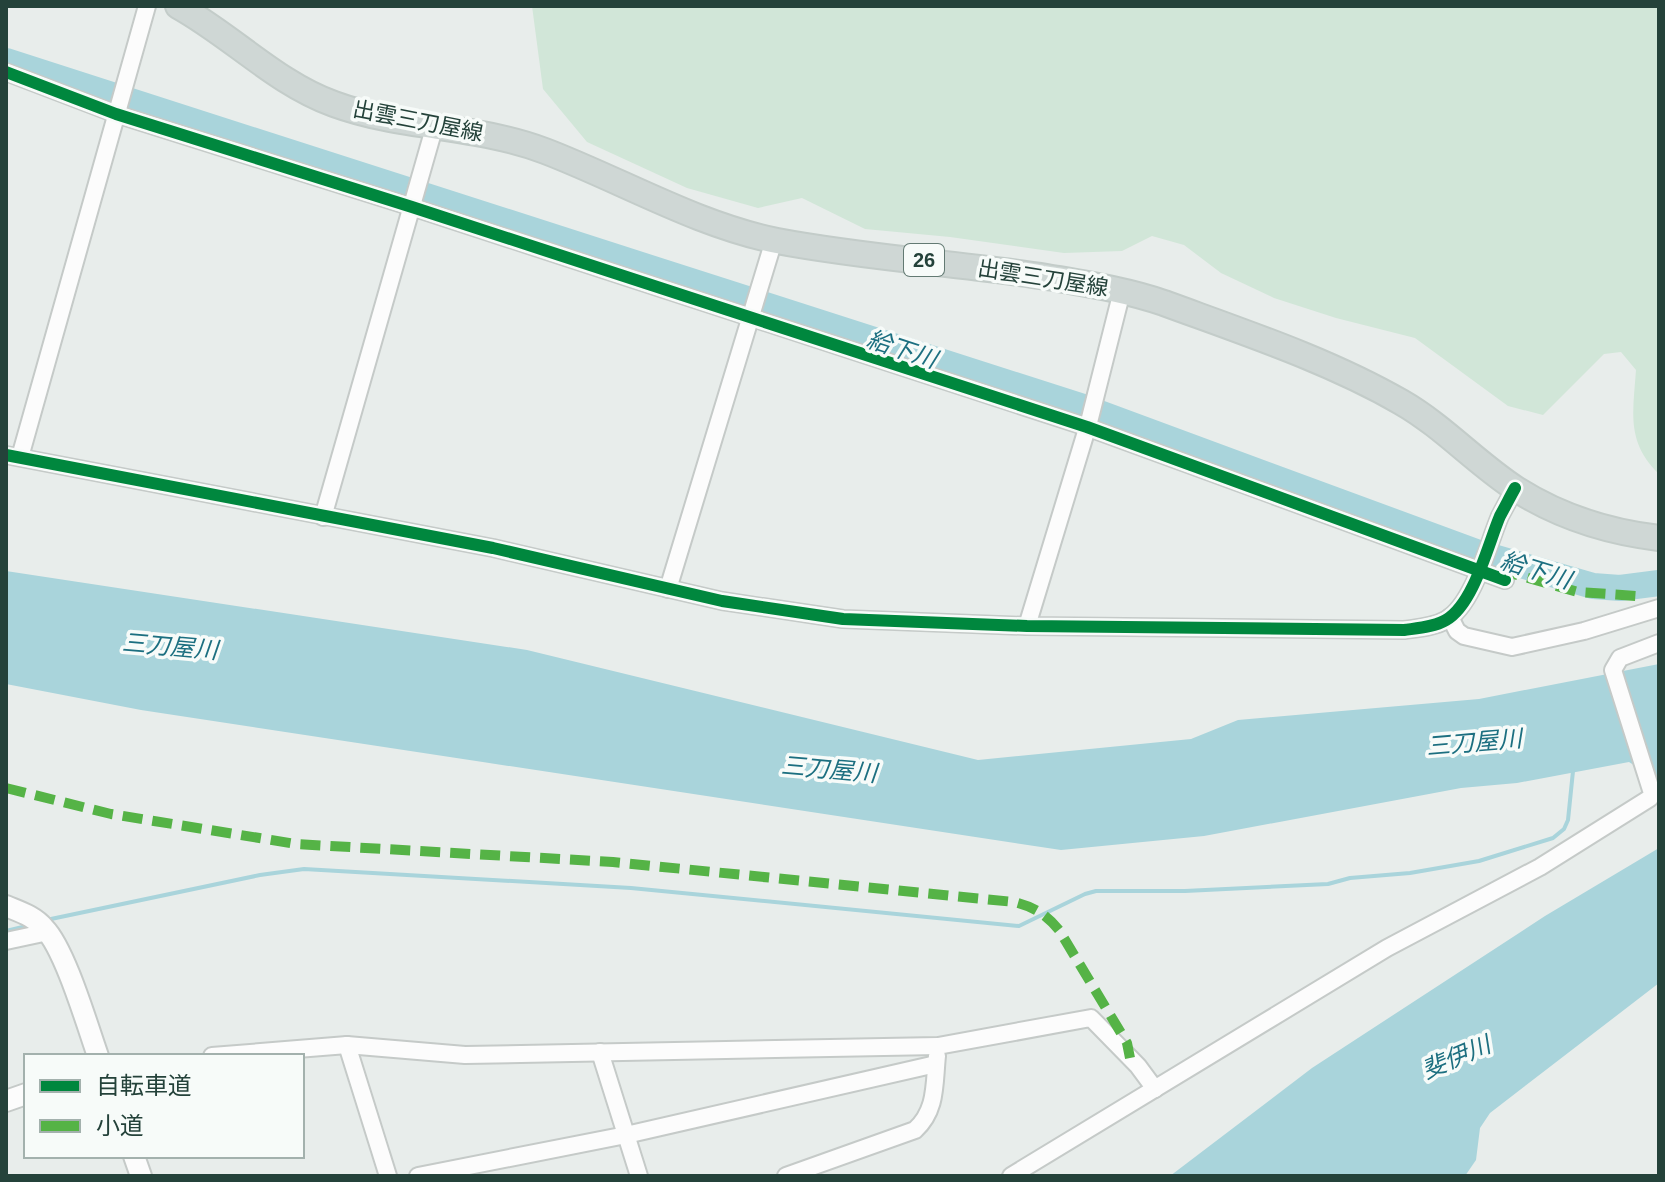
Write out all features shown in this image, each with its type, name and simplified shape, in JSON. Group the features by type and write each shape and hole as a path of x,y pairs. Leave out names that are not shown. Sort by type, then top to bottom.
{"main road":[{"name":"出雲三刀屋線","path":"178,6 310,94 360,112 480,133 541,149 674,207 774,240 1001,270 1122,291 1161,302 1374,388 1422,415 1515,488 1586,523 1659,538"}],"street":[{"path":"147,6 13,456 493,548 722,601 843,619 1027,626 1404,630 1428,626 1450,617 1458,609 1480,570 1515,488"},
{"path":"6,72 117,112 1088,425 1505,580"},
{"path":"323,517 435,125"},
{"path":"668,589 774,240"},
{"path":"1027,626 1088,425 1122,291"},
{"path":"1450,617 1457,631 1464,636 1512,647 1584,631 1659,608"},
{"path":"1011,1176 1387,948 1540,867 1650,798 1652,793 1613,670 1620,658 1659,643"},
{"path":"6,906 36,920 48,932 60,954 97,1054"},
{"path":"6,941 48,932"},
{"path":"237,1054 347,1045 465,1055 938,1046 1091,1018 1138,1066 1155,1089"},
{"path":"347,1045 388,1176"},
{"path":"786,1176 915,1130 927,1119 935,1093 938,1046"},
{"path":"600,1052 639,1176"},
{"path":"418,1176 626,1135 936,1064"}],"green space":[{"path":"532,6 1659,6 1659,474 1648,462 1636,438 1633,413 1636,370 1621,352 1604,354 1543,415 1508,406 1415,338 1274,298 1221,273 1184,245 1152,236 1122,251 1064,253 865,229 802,198 758,208 687,188 587,142 543,89"}],"water":[{"name":"三刀屋川","path":"6,571 527,650 978,760 1191,739 1238,720 1479,699 1659,664 1659,781 1629,762 1517,783 1461,788 1204,836 1061,850 141,710 6,684"},
{"name":"斐伊川","path":"1659,848 1659,983 1490,1113 1480,1128 1476,1160 1465,1176 1170,1176 1312,1068 1545,916"}],"waterway":[{"name":"給下川","path":"6,61 1083,407 1476,552 1593,586 1620,588 1659,583"},
{"path":"51,919 260,875 304,869 631,888 1019,926 1096,891 1185,891 1328,884 1350,878 1410,873 1479,861 1553,838 1564,829 1568,820 1573,771"},
{"path":"6,931 31,925"}],"marked path":[{"path":"1498,575 1514,574 1578,592 1637,596"},
{"path":"6,788 111,814 296,844 613,862 1014,902 1039,912 1059,930 1127,1043 1130,1058"}],"cycle path":[{"path":"6,72 116,114 1087,427 1505,580"},
{"path":"6,455 493,548 722,601 843,619 1027,626 1404,630 1431,626 1446,620 1465,601 1515,488"}]}
